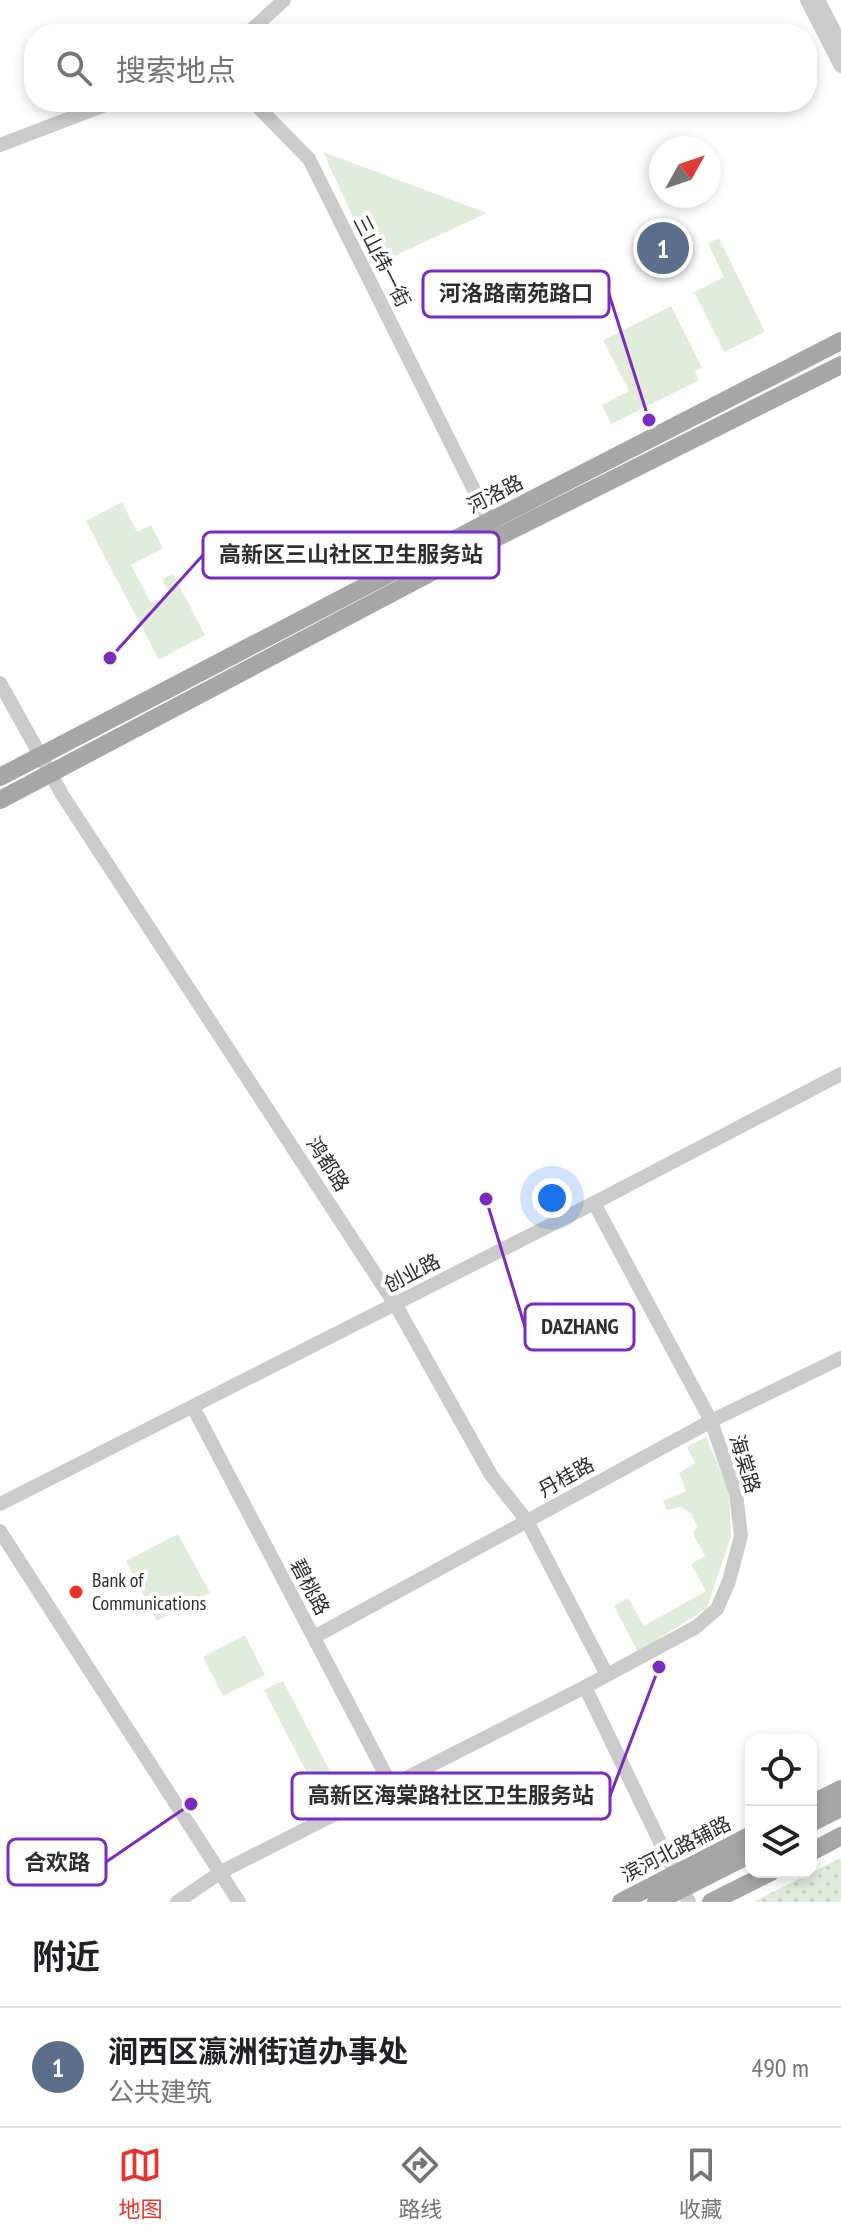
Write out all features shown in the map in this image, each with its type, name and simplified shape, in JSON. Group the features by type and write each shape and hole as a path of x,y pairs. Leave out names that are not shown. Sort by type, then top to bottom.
{"main road":[{"name":"河洛路","path":"0,800 44,765 494,529 841,341"},
{"name":"河洛路","path":"494,529 841,365"},
{"name":"河洛路","path":"0,777 44,765"},
{"path":"817,1801 841,1789"},
{"path":"817,1820 841,1808"},
{"path":"817,1838 841,1826"},
{"path":"817,1849 841,1836"},
{"name":"滨河北路辅路","path":"621,1902 745,1838"},
{"path":"656,1902 745,1857"},
{"path":"691,1902 745,1875"},
{"path":"711,1902 759,1878"}],"street":[{"path":"258,24 284,0"},
{"path":"807,0 841,66"},
{"path":"818,0 841,44"},
{"path":"0,145 87,112"},
{"name":"三山纬一街","path":"263,112 309,159 494,529"},
{"name":"鸿都路","path":"0,683 44,765 396,1307 491,1475 527,1521 607,1675"},
{"name":"创业路","path":"595,1206 841,1074"},
{"name":"创业路","path":"0,1511 841,1083"},
{"name":"海棠路","path":"177,1902 221,1872 585,1687 696,1627 717,1609 729,1581 741,1536 736,1493 711,1421 595,1206"},
{"name":"丹桂路","path":"314,1637 711,1421 841,1358"},
{"name":"创业路","path":"0,1504 194,1410"},
{"name":"碧桃路","path":"194,1410 391,1785"},
{"path":"0,1531 239,1902"},
{"path":"585,1687 691,1902"}],"green space":[{"path":"323,152 487,213 375,265"},
{"path":"719,238 765,332 724,352 694,292 724,277 708,243"},
{"path":"671,306 702,368 695,371 699,380 611,424 602,405 629,391 603,340"},
{"path":"122,502 137,532 151,525 163,548 131,565 151,603 170,595 162,579 173,574 205,635 159,660 86,521"},
{"path":"706,1437 729,1490 731,1536 707,1608 638,1652 614,1606 628,1598 644,1626 706,1591 691,1564 705,1556 693,1534 697,1526 692,1514 681,1507 667,1510 663,1501 686,1491 679,1473 695,1463 687,1447"},
{"path":"178,1534 210,1593 157,1621 126,1561"},
{"path":"245,1635 265,1675 223,1696 203,1657"},
{"path":"283,1681 343,1796 324,1806 264,1690"},
{"path":"841,1858 841,1902 753,1902 801,1878 817,1878 817,1870"}],"place":[{"name":"涧西区瀛洲街道办事处","path":"663,248"},
{"name":"河洛路南苑路口","path":"649,420"},
{"name":"高新区三山社区卫生服务站","path":"110,658"},
{"name":"DAZHANG","path":"486,1199"},
{"name":"Bank of Communications","path":"76,1592"},
{"name":"高新区海棠路社区卫生服务站","path":"659,1667"},
{"name":"合欢路","path":"191,1804"}]}
